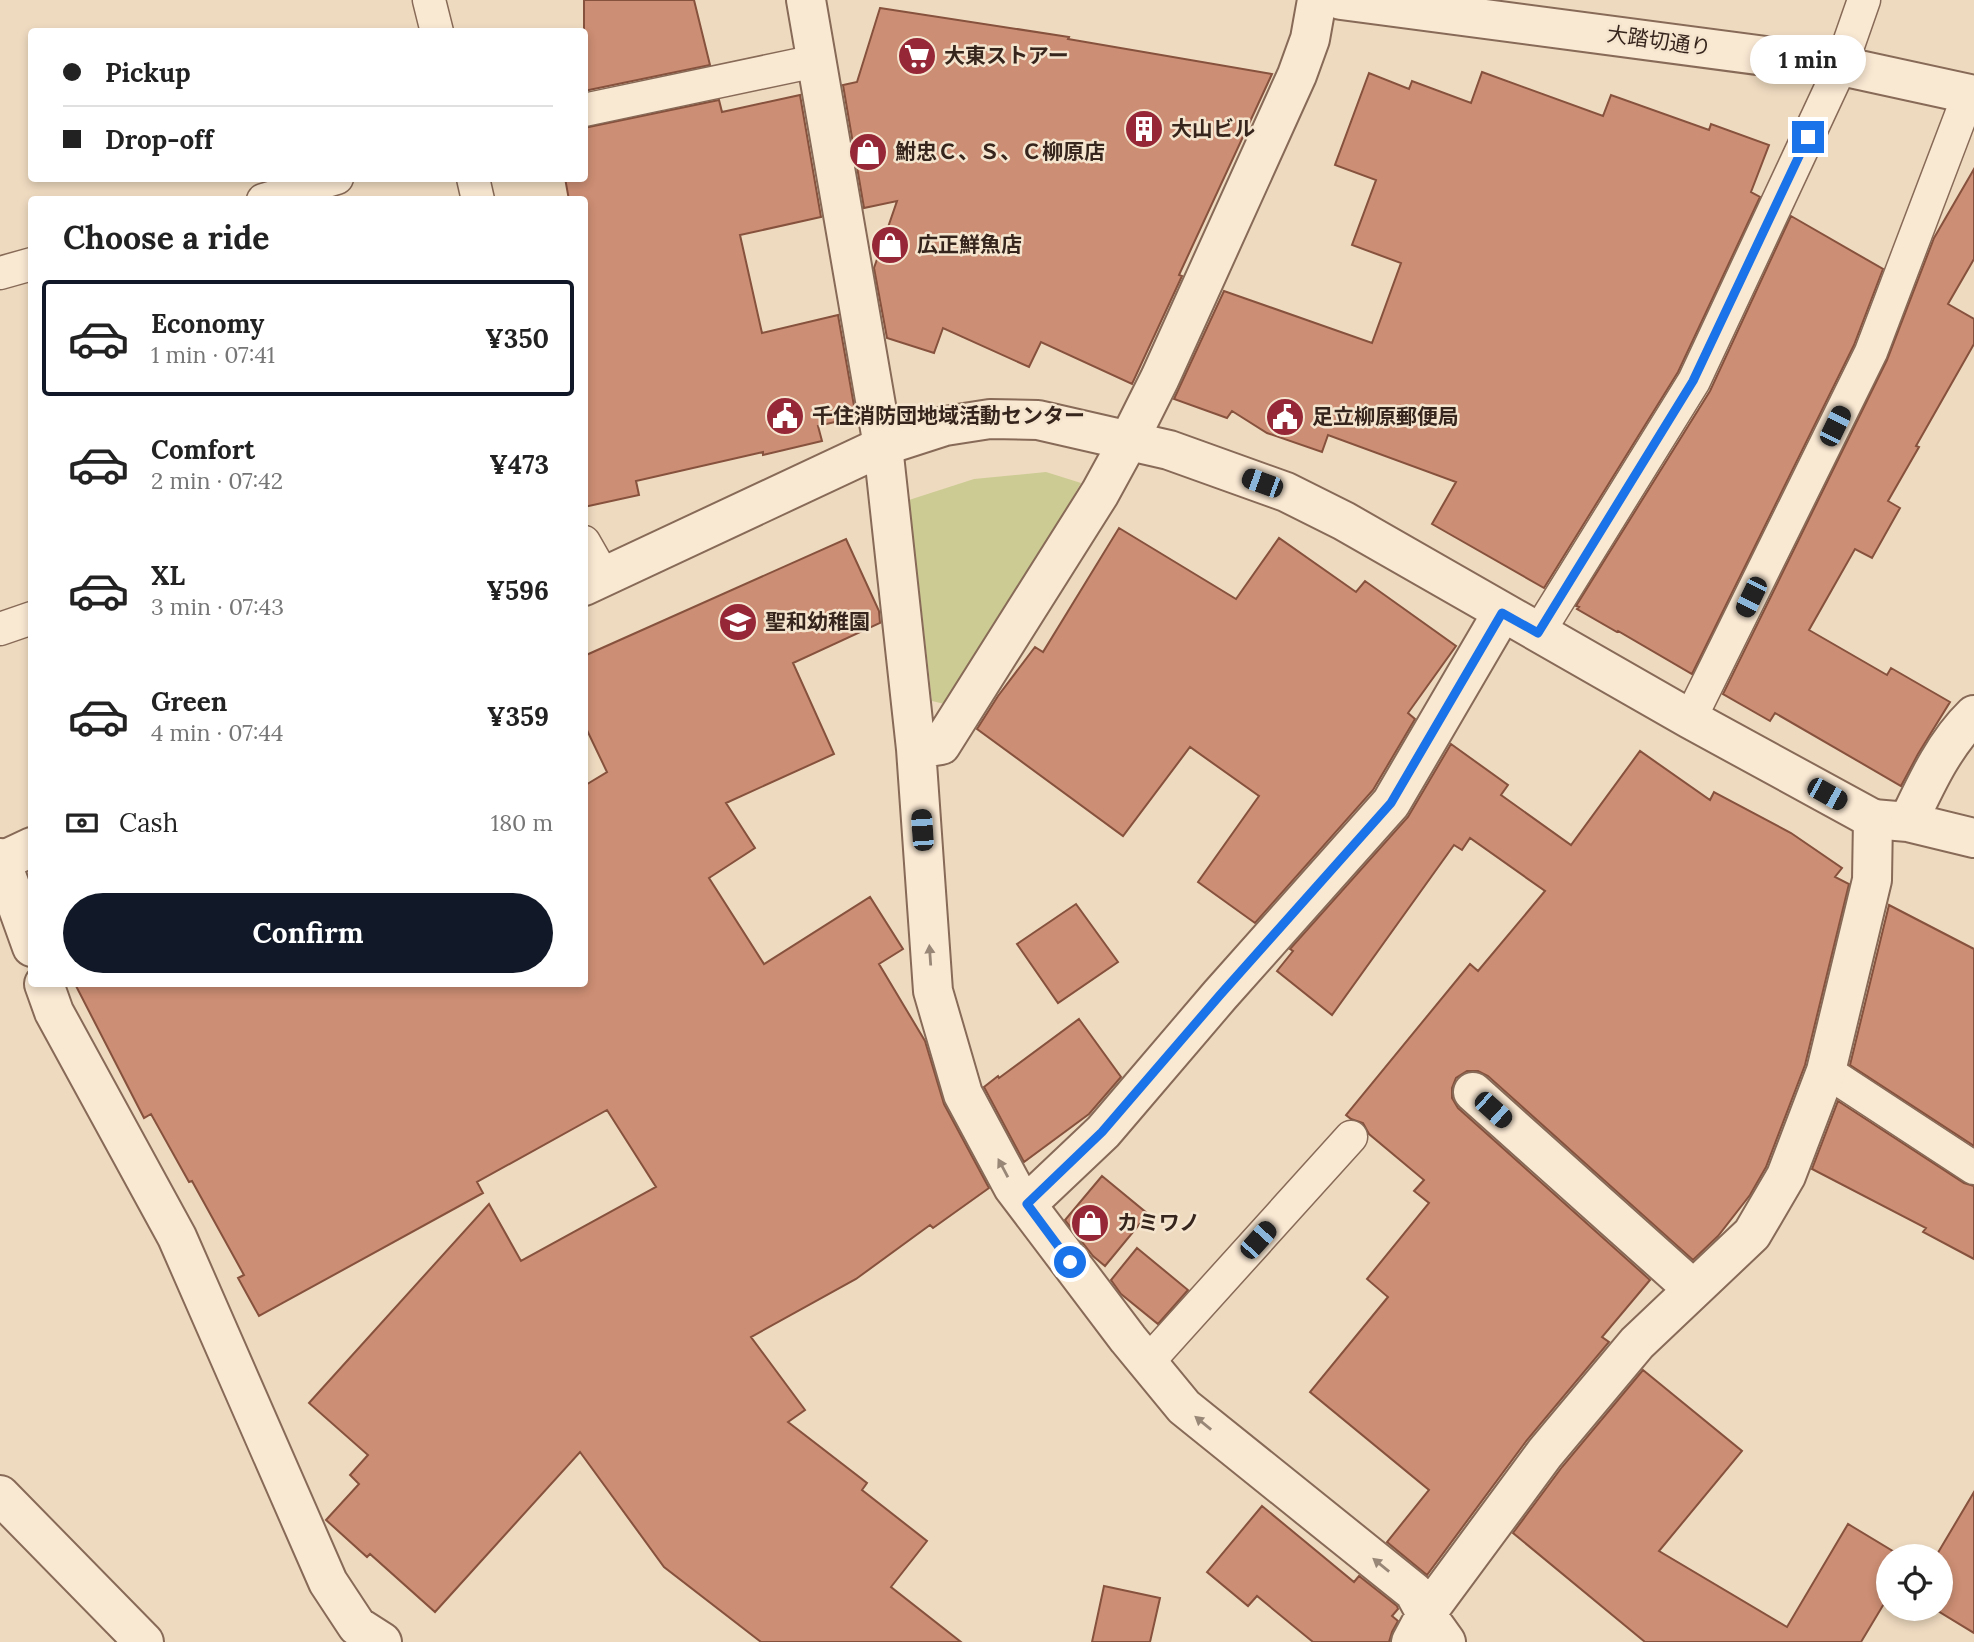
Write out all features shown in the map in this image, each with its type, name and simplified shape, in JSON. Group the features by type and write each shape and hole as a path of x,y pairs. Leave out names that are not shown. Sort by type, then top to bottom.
{"street":[{"path":"806,0 883,446 916,749 933,991 963,1094 1013,1187 1184,1408 1414,1592 1428,1633"},
{"path":"916,749 941,745 1100,493 1129,440 1160,378 1297,75 1310,39 1317,0"},
{"name":"大踏切通り","path":"1341,0 1449,7 1841,66 1971,95"},
{"path":"594,582 883,446 945,426 990,419 1038,420 1169,450 1286,492 1344,521 1690,719 1891,820 1974,838"},
{"path":"1027,1204 1102,1132 1391,803 1502,613"},
{"path":"1428,1633 1545,1453 1637,1343 1752,1234 1786,1176 1826,1071 1872,880 1891,820 1929,777 1964,724 1974,715"},
{"path":"8,857 28,932"},
{"path":"45,987 54,1012 177,1237 328,1582 357,1626 382,1642"},
{"path":"1473,1092 1693,1289"},
{"path":"0,1495 144,1642"}],"lane":[{"path":"429,0 436,28"},
{"path":"1538,633 1693,381 1841,66 1864,0"},
{"path":"588,109 816,61"},
{"path":"1690,719 1871,352 1971,95"},
{"path":"276,196 324,182"},
{"path":"0,273 28,265"},
{"path":"588,558 594,582"},
{"path":"0,629 28,619"},
{"path":"1826,1071 1974,1168"},
{"path":"1147,1363 1351,1137"}],"shaded area":[{"path":"1046,472 1081,483 953,706 932,701 909,500 974,479"}],"building":[{"path":"584,0 694,0 710,65 588,90 588,28 584,28"},
{"path":"880,8 1069,37 1068,39 1272,74 1132,384 1041,342 1029,367 943,328 934,353 887,338 874,268 897,201 864,208 843,85 857,82"},
{"path":"1482,72 1603,116 1611,95 1709,130 1711,124 1769,145 1751,192 1760,197 1678,372 1544,588 1432,524 1456,482 1328,435 1322,452 1267,433 1232,411 1227,418 1174,399 1224,291 1372,343 1401,263 1352,245 1376,180 1335,165 1369,73 1409,89 1412,81 1471,103"},
{"path":"800,95 821,217 740,235 762,333 838,315 856,417 818,426 822,441 636,481 639,495 588,506 588,196 568,196 566,182 588,182 588,127 719,100 722,112"},
{"path":"1974,169 1974,259 1948,304 1974,319 1974,344 1888,501 1900,508 1872,558 1855,549 1809,630 1887,675 1891,668 1950,702 1901,786 1775,713 1770,721 1723,694 1887,360 1934,238"},
{"path":"1791,216 1883,269 1854,345 1692,674 1576,606 1710,391"},
{"path":"1119,528 1236,599 1279,538 1356,592 1365,581 1456,646 1408,713 1415,719 1373,790 1255,923 1198,882 1259,796 1190,747 1123,836 977,729 1035,647 1043,652"},
{"path":"846,539 879,611 880,623 793,663 834,754 726,803 755,848 709,878 764,964 870,897 903,949 879,964 925,1041 944,1104 989,1188 933,1228 930,1225 856,1279 751,1337 805,1410 788,1422 867,1483 862,1490 927,1541 891,1587 961,1642 761,1642 664,1567 580,1452 435,1612 370,1554 367,1557 326,1520 359,1484 350,1475 368,1455 309,1403 489,1204 521,1261 656,1187 607,1110 477,1182 483,1193 259,1316 238,1278 244,1275 192,1181 189,1182 151,1114 144,1118 77,987 588,987 588,784 607,772 588,732 588,654"},
{"path":"1451,744 1508,785 1501,795 1571,845 1640,751 1710,800 1714,792 1791,833 1842,868 1835,877 1849,884 1805,1065 1766,1167 1750,1195 1718,1236 1693,1260 1488,1076 1478,1071 1467,1071 1456,1078 1452,1098 1458,1108 1650,1280 1602,1337 1609,1342 1527,1440 1427,1575 1387,1542 1429,1490 1310,1392 1388,1297 1367,1279 1429,1203 1414,1191 1424,1180 1369,1134 1363,1123 1346,1115 1470,964 1478,971 1545,891 1470,838 1462,850 1454,845 1332,1015 1277,971 1293,951 1290,949 1408,817"},
{"path":"1076,904 1118,962 1058,1003 1017,944"},
{"path":"1889,905 1974,949 1974,1146 1850,1065"},
{"path":"1079,1019 1121,1077 1089,1114 1024,1162 984,1087"},
{"path":"1838,1101 1964,1183 1974,1186 1974,1259 1923,1232 1926,1228 1812,1169"},
{"path":"1102,1176 1148,1214 1105,1266 1093,1256 1065,1220"},
{"path":"1137,1248 1188,1290 1158,1324 1121,1294 1111,1280"},
{"path":"1643,1370 1742,1451 1659,1551 1787,1627 1848,1524 1881,1544 1876,1544 1876,1617 1861,1642 1645,1642 1513,1533 1562,1467"},
{"path":"1974,1492 1974,1633 1953,1620 1953,1544 1943,1544"},
{"path":"1262,1506 1354,1582 1359,1576 1397,1606 1398,1609 1392,1616 1398,1621 1389,1642 1313,1642 1257,1596 1248,1606 1207,1572"},
{"path":"1104,1586 1160,1598 1150,1642 1092,1642"}],"place":[{"name":"大東ストアー","path":"917,56"},
{"name":"大山ビル","path":"1144,129"},
{"name":"鮒忠Ｃ、Ｓ、Ｃ柳原店","path":"868,152"},
{"name":"広正鮮魚店","path":"890,245"},
{"name":"千住消防団地域活動センター","path":"785,416"},
{"name":"足立柳原郵便局","path":"1285,417"},
{"name":"聖和幼稚園","path":"738,622"},
{"name":"カミワノ","path":"1090,1223"}],"route":[{"path":"1070,1262 1027,1204 1102,1132 1391,803 1502,613 1538,633 1693,381 1808,137"}]}
